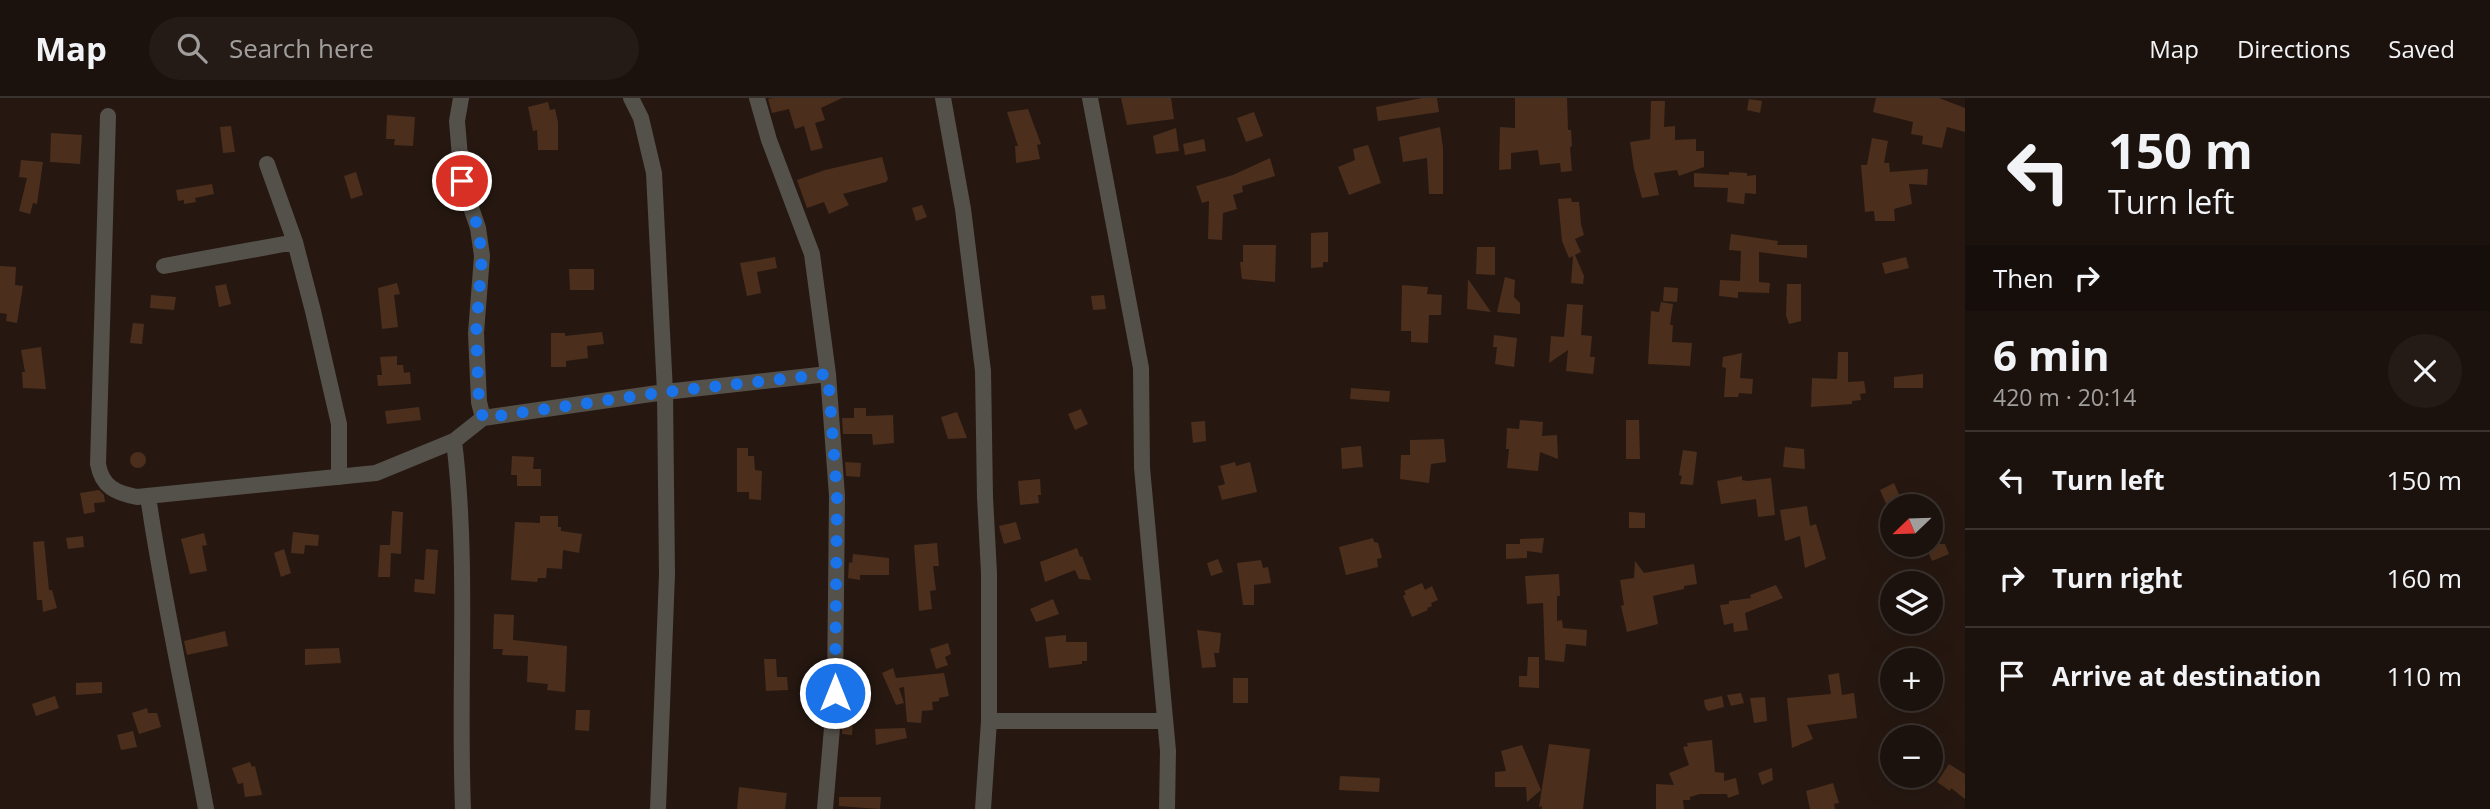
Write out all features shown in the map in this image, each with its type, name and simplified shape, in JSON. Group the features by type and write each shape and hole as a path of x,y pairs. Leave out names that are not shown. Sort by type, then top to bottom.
{"street":[{"path":"461,98 457,121 462,181 478,228 482,256 476,333 479,402 483,418"},
{"path":"631,98 640,118 654,173 665,392 667,574 658,809"},
{"path":"757,98 769,140 812,254 828,374 837,495 835,693 825,809"},
{"path":"943,98 963,209 984,371 985,497 989,573 989,721 983,809"},
{"path":"1090,98 1141,368 1142,468 1168,751 1167,809"},
{"path":"107,116 98,464 100,478 119,494 137,497 376,474 454,441 483,418 665,392 828,374"},
{"path":"267,164 295,242 339,424 339,477"},
{"path":"164,266 295,242"},
{"path":"454,441 460,495 460,748 463,809"},
{"path":"148,496 160,579 206,809"},
{"path":"989,721 1165,721"}],"building":[{"path":"842,98 821,108 825,120 815,123 823,148 811,151 804,126 795,129 789,109 772,113 768,99"},
{"path":"1121,98 1171,98 1174,119 1127,125"},
{"path":"1422,98 1437,98 1439,112 1378,121 1376,107"},
{"path":"1515,98 1567,98 1572,171 1561,172 1560,163 1540,165 1538,150 1511,153 1511,169 1499,170 1500,127 1515,128"},
{"path":"1876,98 1939,98 1965,108 1965,132 1947,127 1942,148 1922,144 1923,136 1911,134 1913,122 1873,112"},
{"path":"1749,99 1762,101 1760,113 1747,110"},
{"path":"1651,101 1665,101 1664,127 1675,126 1675,140 1696,139 1696,151 1704,151 1704,167 1679,176 1677,170 1654,173 1659,195 1642,198 1630,142 1650,139"},
{"path":"548,102 550,110 555,109 558,122 558,150 538,150 537,130 533,131 528,107"},
{"path":"1028,109 1041,144 1037,145 1040,159 1016,163 1015,146 1018,146 1007,112"},
{"path":"1254,112 1263,136 1246,142 1237,118"},
{"path":"387,115 415,117 413,146 394,145 395,139 386,139"},
{"path":"231,126 235,152 223,153 220,127"},
{"path":"1440,127 1443,194 1429,194 1427,158 1403,162 1399,137"},
{"path":"1176,128 1179,151 1156,154 1153,136"},
{"path":"51,133 82,135 80,164 50,162"},
{"path":"1872,138 1888,141 1884,163 1889,163 1890,172 1928,169 1927,185 1909,184 1912,204 1894,209 1895,221 1875,221 1874,211 1865,212 1861,165 1867,165"},
{"path":"1204,139 1206,151 1185,155 1183,144"},
{"path":"1368,145 1381,183 1349,195 1338,167 1355,160 1353,149"},
{"path":"882,157 888,179 886,182 843,194 849,205 829,214 824,202 807,208 797,180 825,170"},
{"path":"1270,158 1275,176 1242,186 1243,192 1233,195 1237,209 1223,213 1222,240 1208,239 1209,201 1202,203 1196,186 1233,175"},
{"path":"21,160 43,162 37,204 33,203 30,214 19,211 27,178 19,177"},
{"path":"356,172 363,195 351,199 344,176"},
{"path":"1729,172 1756,175 1756,194 1745,193 1744,204 1727,202 1728,188 1694,187 1694,173 1729,175"},
{"path":"212,184 214,194 195,198 196,202 184,204 184,200 178,201 176,190"},
{"path":"1571,198 1572,202 1579,202 1584,235 1575,239 1581,252 1575,255 1584,276 1583,284 1571,283 1573,256 1569,258 1562,241 1558,199"},
{"path":"922,205 927,217 916,221 912,208"},
{"path":"1328,232 1328,262 1323,262 1323,267 1311,268 1311,233"},
{"path":"1731,234 1778,241 1777,245 1807,245 1807,258 1759,252 1759,282 1770,283 1769,293 1738,292 1738,298 1719,296 1720,280 1740,281 1741,251 1729,250"},
{"path":"1243,245 1276,245 1275,282 1242,279 1240,262 1243,262"},
{"path":"1477,247 1495,247 1495,275 1476,274"},
{"path":"775,257 777,268 757,272 761,293 747,296 740,263"},
{"path":"1906,257 1909,268 1885,274 1882,263"},
{"path":"0,266 16,267 15,285 23,286 17,323 6,321 7,314 0,313"},
{"path":"569,269 594,269 594,290 570,290"},
{"path":"1505,277 1515,280 1514,297 1520,303 1520,314 1497,312"},
{"path":"1468,279 1491,312 1467,309"},
{"path":"397,283 400,294 394,295 398,327 382,329 378,288"},
{"path":"226,284 231,304 219,307 215,286"},
{"path":"1787,284 1801,284 1801,321 1789,324 1786,315"},
{"path":"1402,285 1428,287 1427,294 1442,295 1441,315 1429,315 1428,343 1411,342 1411,331 1401,331"},
{"path":"1664,287 1678,288 1677,302 1663,301"},
{"path":"151,295 176,297 174,310 150,308"},
{"path":"1104,295 1106,309 1093,310 1091,296"},
{"path":"1661,302 1673,304 1670,325 1673,325 1672,342 1692,343 1690,366 1648,364 1651,311 1659,312"},
{"path":"1567,304 1583,305 1581,335 1592,336 1590,357 1595,357 1593,374 1566,371 1568,350 1549,363 1551,336 1564,337"},
{"path":"133,323 144,324 142,344 130,343"},
{"path":"602,332 604,344 587,346 588,358 566,361 566,367 551,367 551,333 565,333 565,336"},
{"path":"1494,335 1517,338 1514,367 1495,364 1497,347 1493,347"},
{"path":"41,347 46,389 23,388 22,372 25,372 21,350"},
{"path":"1838,352 1848,352 1848,382 1864,381 1866,393 1860,394 1861,400 1852,401 1852,404 1811,407 1812,378 1837,379"},
{"path":"1742,353 1740,378 1753,379 1752,394 1739,393 1738,397 1724,397 1726,368 1722,367 1723,357"},
{"path":"397,356 397,365 403,365 404,373 410,372 411,384 378,386 377,375 382,375 380,357"},
{"path":"1923,374 1923,388 1894,388 1894,377"},
{"path":"1351,388 1390,391 1389,402 1350,399"},
{"path":"419,407 421,420 387,424 385,411"},
{"path":"854,408 866,408 866,416 893,415 894,443 873,445 872,434 843,434 842,418 854,418"},
{"path":"1081,409 1088,424 1075,430 1068,414"},
{"path":"957,412 967,438 948,439 941,417"},
{"path":"1520,420 1543,422 1542,436 1557,435 1558,459 1540,452 1538,471 1507,468 1507,428 1519,429"},
{"path":"1626,420 1639,420 1640,459 1626,459"},
{"path":"1205,421 1206,441 1193,443 1191,422"},
{"path":"1444,439 1446,462 1431,464 1429,483 1400,479 1401,455 1410,455 1410,440"},
{"path":"1361,446 1363,467 1342,469 1341,448"},
{"path":"1785,447 1804,449 1805,469 1783,467"},
{"path":"737,448 748,448 748,456 754,456 755,470 762,471 761,500 749,499 749,492 737,492"},
{"path":"1683,450 1697,452 1693,485 1680,484"},
{"path":"138,452 146,460 138,468 130,460"},
{"path":"512,456 534,457 533,469 541,469 541,486 517,486 517,475 511,475"},
{"path":"845,462 861,463 860,477 846,476"},
{"path":"1235,462 1236,466 1250,462 1257,492 1222,500 1218,486 1225,484 1220,466"},
{"path":"1742,476 1742,480 1747,481 1771,478 1775,515 1758,517 1756,499 1721,504 1717,481"},
{"path":"1040,479 1039,503 1020,505 1018,481"},
{"path":"1894,483 1899,494 1882,494 1880,490"},
{"path":"99,490 104,495 105,502 94,503 95,512 84,514 80,493"},
{"path":"1807,506 1810,526 1816,524 1826,559 1805,568 1800,536 1785,541 1780,510"},
{"path":"392,511 403,512 401,554 391,553 390,577 378,577 380,545 390,545"},
{"path":"1629,512 1645,513 1645,528 1629,528"},
{"path":"540,516 558,516 558,527 561,527 561,531 582,534 579,553 563,550 562,569 547,568 546,578 538,578 537,582 511,580 515,522 540,523"},
{"path":"1016,522 1021,539 1004,544 999,526"},
{"path":"293,532 319,535 318,546 305,545 304,554 291,553"},
{"path":"204,533 207,545 202,546 207,571 190,574 181,539"},
{"path":"83,536 84,547 68,549 66,538"},
{"path":"1373,538 1374,542 1378,543 1382,558 1377,559 1378,567 1346,575 1339,547"},
{"path":"1544,538 1542,553 1527,551 1527,558 1506,559 1506,544 1520,544 1520,539"},
{"path":"44,541 49,590 52,590 57,608 43,612 42,600 37,600 33,542"},
{"path":"937,543 939,566 933,566 936,590 930,591 932,609 919,611 914,545"},
{"path":"1943,544 1945,544 1949,554 1943,556"},
{"path":"1077,548 1091,580 1079,579 1075,570 1045,582 1040,562"},
{"path":"284,549 291,573 281,577 274,553"},
{"path":"426,549 438,550 435,594 414,592 415,579 424,580"},
{"path":"853,554 889,558 889,575 860,575 860,580 848,578 849,562 852,563"},
{"path":"1218,559 1223,572 1211,576 1207,563"},
{"path":"1261,560 1263,568 1268,567 1271,583 1254,585 1254,605 1243,605 1237,563"},
{"path":"1635,561 1644,573 1694,564 1697,584 1653,596 1658,624 1627,632 1621,606 1624,605 1620,580 1634,578"},
{"path":"1559,574 1557,621 1562,620 1563,628 1587,630 1586,646 1566,644 1564,662 1545,660 1543,603 1527,604 1525,576"},
{"path":"1422,583 1425,590 1432,586 1438,600 1431,603 1432,606 1427,608 1428,610 1412,617 1403,596 1406,594 1404,591"},
{"path":"1776,585 1783,598 1745,613 1748,630 1734,632 1733,623 1724,625 1720,605 1751,598 1750,595"},
{"path":"1053,599 1059,614 1036,622 1030,609"},
{"path":"494,614 514,615 513,640 567,646 565,692 547,690 548,684 527,682 528,656 502,655 503,649 493,649"},
{"path":"1197,630 1221,633 1219,653 1214,653 1216,667 1202,668"},
{"path":"225,631 228,646 187,655 184,641"},
{"path":"1066,635 1066,642 1087,642 1087,661 1049,668 1045,637"},
{"path":"948,643 951,654 945,657 948,665 936,669 930,649"},
{"path":"339,648 341,663 305,665 305,649"},
{"path":"1528,657 1539,657 1539,688 1519,687 1519,676 1527,676"},
{"path":"764,659 776,659 777,677 787,677 788,690 766,691"},
{"path":"893,668 896,678 944,673 949,696 932,702 933,710 922,711 921,723 907,722 904,687 899,688 904,703 896,705 882,673"},
{"path":"1839,673 1842,695 1854,693 1857,718 1807,725 1813,739 1792,748 1787,698 1831,694 1828,675"},
{"path":"1233,678 1248,678 1248,703 1233,703"},
{"path":"102,682 102,693 76,695 76,683"},
{"path":"1741,693 1744,703 1731,706 1727,695"},
{"path":"55,696 59,708 36,716 32,704"},
{"path":"1722,696 1724,707 1708,711 1704,700"},
{"path":"1765,697 1767,721 1754,723 1750,698"},
{"path":"147,708 148,713 157,713 161,727 139,734 132,713"},
{"path":"576,710 590,710 589,731 575,730"},
{"path":"843,718 853,719 852,735 842,734"},
{"path":"905,728 907,738 876,745 875,729"},
{"path":"133,731 137,747 121,750 117,735"},
{"path":"1712,740 1715,772 1724,773 1724,781 1736,778 1739,794 1728,798 1727,794 1700,794 1690,797 1690,800 1683,800 1684,809 1656,809 1656,784 1674,785 1669,773 1689,765 1683,747 1688,746 1687,743"},
{"path":"1549,744 1590,749 1583,809 1539,807"},
{"path":"1522,745 1541,790 1527,802 1526,787 1495,787 1495,772 1506,771 1501,751"},
{"path":"250,762 252,767 255,766 262,795 245,797 243,783 238,784 232,768"},
{"path":"1949,764 1965,774 1965,799 1951,788 1950,791 1943,786 1943,773"},
{"path":"1772,768 1773,780 1762,785 1758,773"},
{"path":"1340,776 1380,778 1379,792 1339,790"},
{"path":"1833,783 1839,803 1834,804 1835,809 1810,809 1806,791"},
{"path":"739,787 787,793 785,809 737,809"},
{"path":"839,797 881,797 880,809 839,806"}],"route":[{"path":"462,181 478,228 482,256 476,333 479,402 483,418 665,392 828,374 837,495 835,693"}]}
